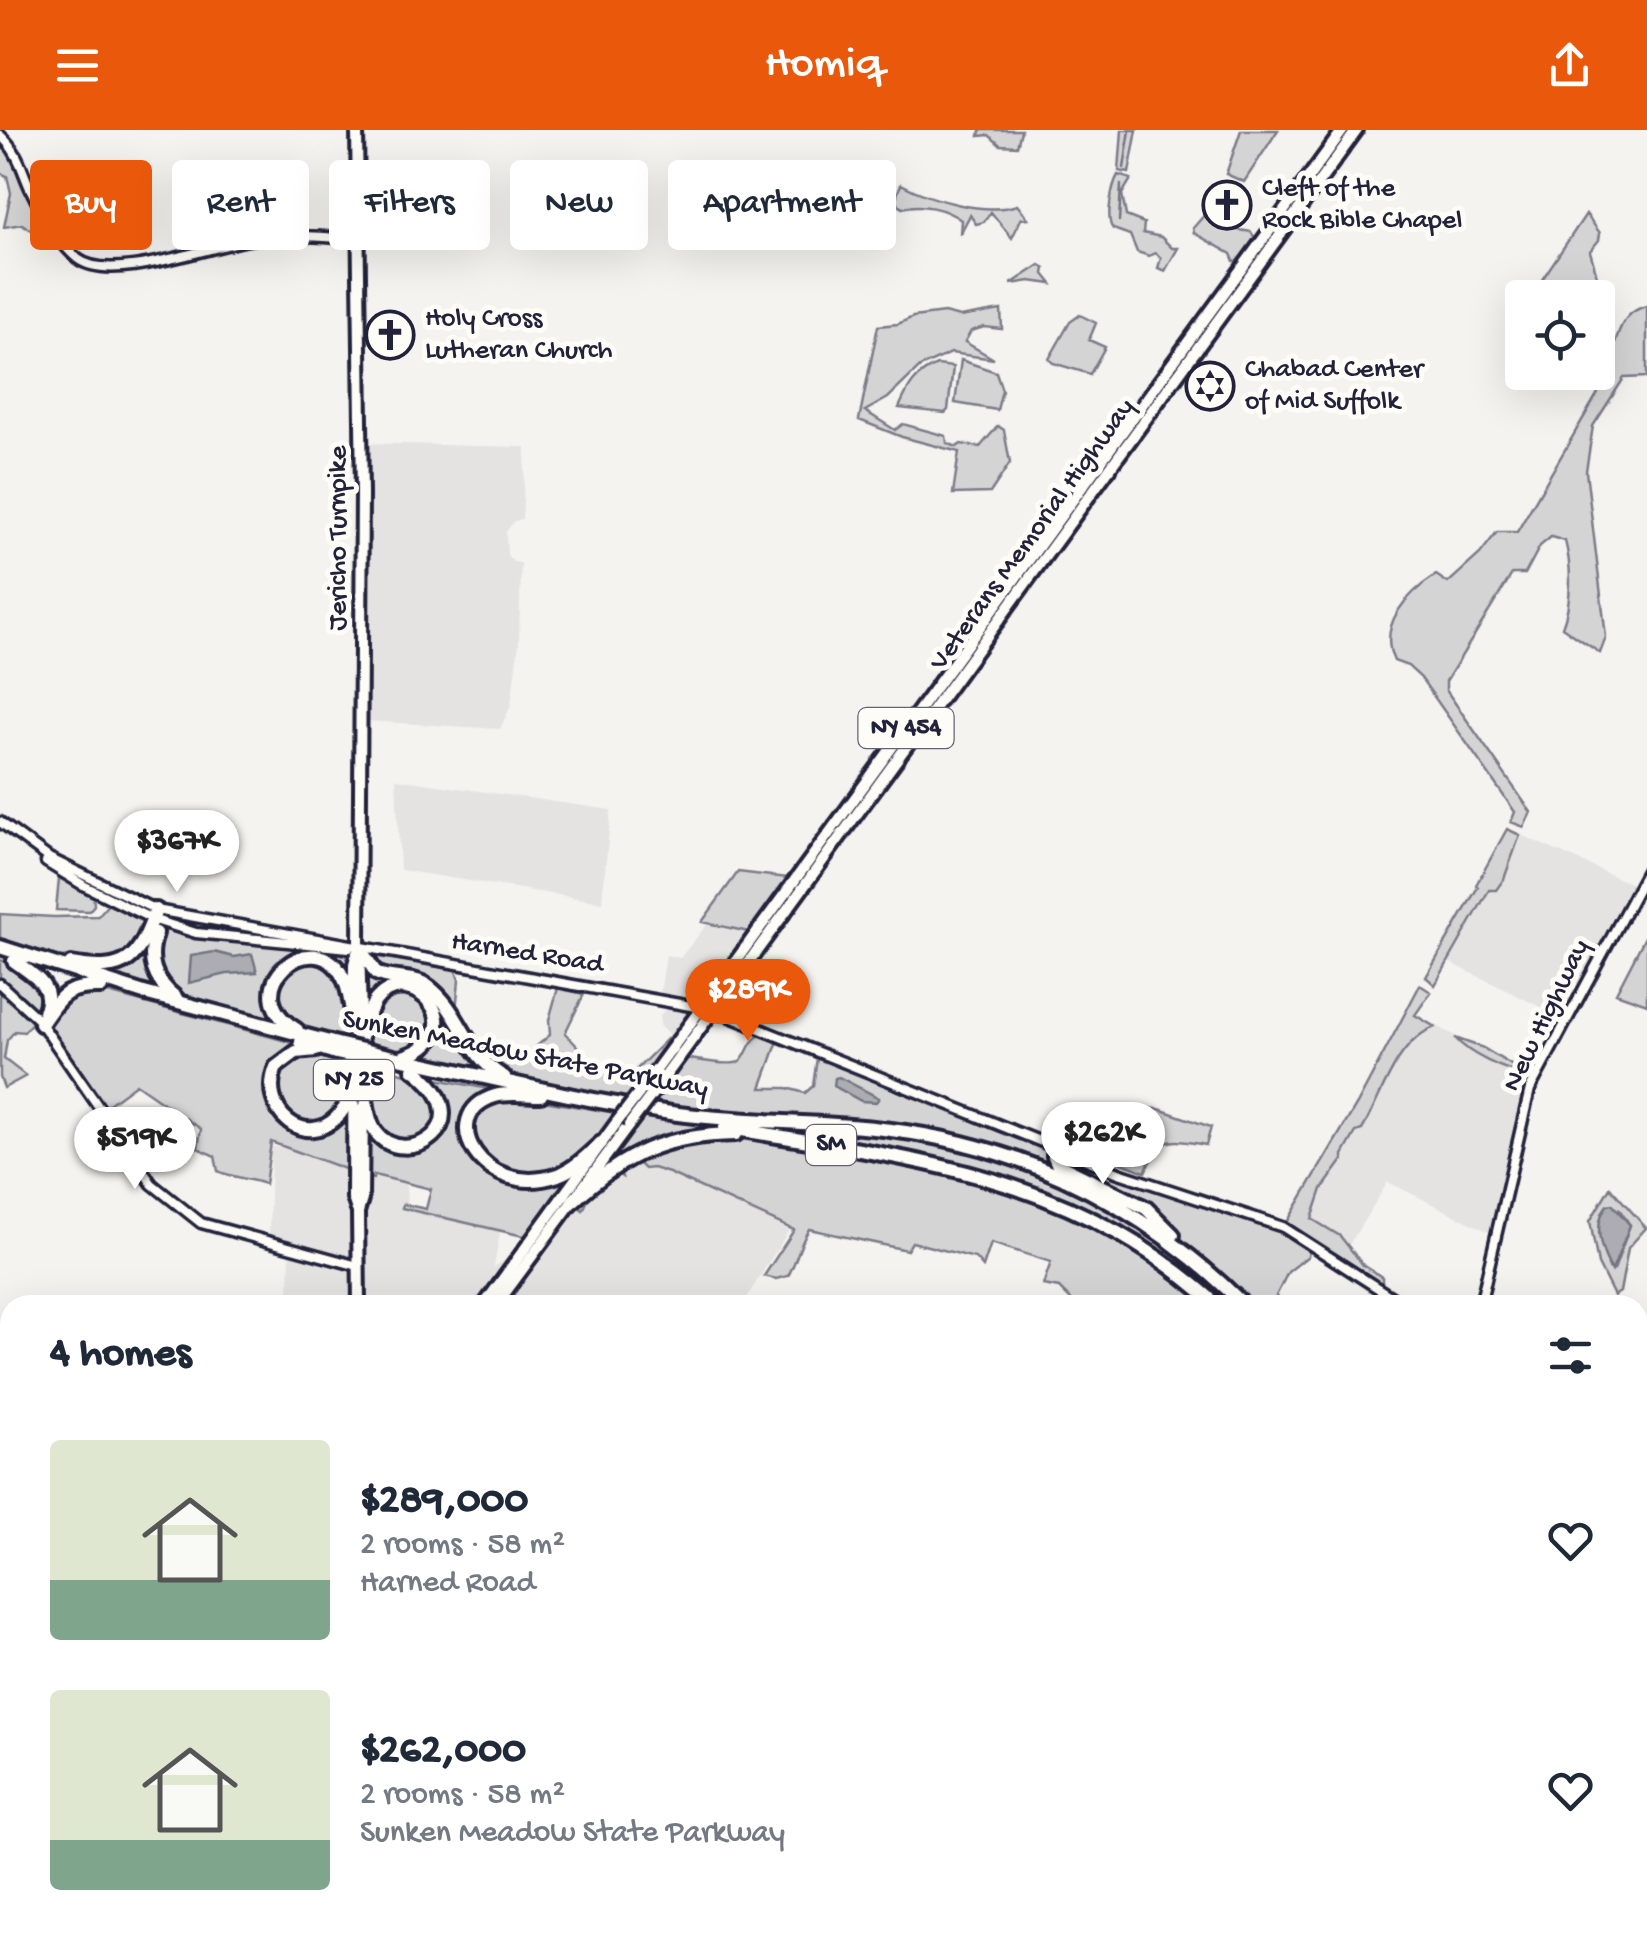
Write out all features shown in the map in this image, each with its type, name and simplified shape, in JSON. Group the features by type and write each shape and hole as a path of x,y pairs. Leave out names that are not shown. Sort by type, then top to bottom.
{"highway":[{"path":"31,957 81,966 126,962 144,945 158,915"},
{"path":"158,915 152,965 164,989 182,1003"},
{"name":"Sunken Meadow State Parkway","path":"0,947 313,1038 333,1049"},
{"path":"359,947 376,973 416,980 432,989 480,1059 493,1071 520,1084"},
{"path":"313,1038 288,1024 274,1003 275,979 290,962 312,956 334,966 344,978 353,1016"},
{"path":"7,959 37,978 48,994 40,1022"},
{"name":"Sunken Meadow State Parkway","path":"7,959 413,1069 541,1096 930,1162 1034,1191 1142,1247 1203,1295"},
{"path":"40,1022 68,991 76,987 101,987"},
{"path":"363,1031 370,1009 381,995 400,988 424,995 436,1013 434,1036 421,1050 399,1059"},
{"path":"333,1049 296,1052 276,1068 271,1094 279,1113 296,1126 329,1124 342,1111 359,1078"},
{"name":"Sunken Meadow State Parkway","path":"380,1059 399,1059 672,1113 743,1122 886,1129 980,1146 1060,1176 1119,1205 1202,1266 1233,1295"},
{"path":"359,1078 375,1130 387,1142 414,1146 431,1138 437,1130 443,1106 439,1092 413,1069"},
{"path":"541,1096 498,1095 478,1107 472,1114 468,1136 480,1161 508,1176 544,1178 570,1169 602,1143"},
{"path":"573,1201 619,1164 647,1148 690,1136 766,1134"},
{"path":"1058,1147 1054,1156 1058,1165 1146,1208 1197,1256 1202,1266"}],"main road":[{"name":"Jericho Turnpike","path":"358,130 359,160"},
{"name":"Veterans Memorial Highway","path":"503,1295 573,1201 623,1123 1343,130"},
{"name":"Veterans Memorial Highway","path":"707,1008 1357,130"},
{"path":"0,135 20,158 30,187 62,241 80,261 108,267 182,257 270,236 329,238"},
{"name":"Jericho Turnpike","path":"359,1078 363,1031 359,947 360,250"},
{"name":"Harned Road","path":"0,825 49,858 158,915 707,1008 1137,1180 1283,1227 1388,1295"},
{"name":"New Highway","path":"1482,1295 1530,1090 1647,871"},
{"name":"Jericho Turnpike","path":"359,947 354,964 353,1016 362,1192 358,1212 359,1295"},
{"path":"0,984 40,1022 152,1184 202,1223 358,1266"},
{"name":"Veterans Memorial Highway","path":"491,1295 602,1143 623,1123"}],"shaded area":[{"path":"980,130 1021,131 1017,146 1000,145 989,135 979,136"},
{"path":"1122,130 1137,130 1129,173 1119,171"},
{"path":"1241,130 1278,130 1244,182 1226,174"},
{"path":"0,147 16,157 30,185 30,229 22,224 4,227 11,193 7,176 0,173"},
{"path":"1118,175 1131,179 1122,194 1126,216 1144,223 1143,233 1161,237 1172,248 1178,248 1165,271 1158,268 1161,258 1156,253 1149,256 1137,252 1130,235 1111,225 1110,202"},
{"path":"901,184 974,207 1017,205 1028,218 1021,219 1012,238 991,212 984,222 976,224 970,215 960,234 961,220 948,212 925,206 902,208 896,197"},
{"path":"1208,211 1219,226 1251,232 1255,238 1238,261 1194,233 1193,228"},
{"path":"1586,214 1600,233 1590,251 1597,276 1592,280 1542,280"},
{"path":"1040,265 1052,284 1011,284"},
{"path":"1647,306 1647,377 1624,378 1593,426 1586,471 1606,637 1600,653 1562,627 1569,596 1569,562 1565,541 1551,537 1540,546 1525,574 1512,574 1446,681 1446,690 1531,812 1524,827 1511,822 1515,812 1421,678 1408,666 1394,661 1389,634 1398,611 1425,582 1436,575 1448,583 1497,532 1517,532 1600,390 1615,390 1615,344 1621,326 1636,310"},
{"path":"1001,310 1002,329 984,327 971,331 965,342 994,359 951,353 920,367 888,398 865,411 895,430 903,424 946,436 947,443 957,447 980,447 998,426 1004,430 1010,463 990,493 953,494 959,452 902,437 859,420 878,326 898,324 913,317 944,313 960,317"},
{"path":"1080,315 1096,323 1089,340 1105,347 1090,374 1049,359 1070,322"},
{"path":"961,360 996,372 1002,390 997,410 955,403"},
{"path":"937,365 953,367 948,410 945,413 899,408 913,382"},
{"path":"362,443 526,447 522,519 514,521 506,532 507,555 513,562 521,563 519,642 511,705 500,729 366,721 367,617 361,598"},
{"path":"396,779 611,810 602,902 400,870"},
{"path":"1507,829 1520,835 1504,879 1496,890 1489,890 1435,985 1426,977"},
{"path":"1521,835 1634,885 1561,1017 1449,962"},
{"path":"738,872 788,878 749,932 702,922"},
{"path":"59,878 93,894 94,905 89,911 56,910"},
{"path":"110,902 143,916 147,922 125,960 61,959 0,943 0,914 98,916"},
{"path":"708,923 749,932 674,1037 661,1028 659,1017 671,1002 659,1000 666,955 680,958"},
{"path":"161,926 196,935 345,955 350,960 351,991 343,972 297,956 271,988 284,1024 181,998 170,992 153,956"},
{"path":"1647,938 1647,1004 1616,993"},
{"path":"146,944 165,993 81,968 112,966"},
{"path":"214,952 234,957 252,954 257,972 189,983 191,956"},
{"path":"371,956 455,968 459,980 456,1011 477,1038 501,1051 526,1055 550,1035 549,1020 558,988 584,994 565,1033 578,1047 570,1068 594,1073 615,1067 635,1071 670,1036 674,1038 624,1103 511,1078 496,1070 439,994 384,973"},
{"path":"0,960 10,963 44,991 41,1013 0,981"},
{"path":"320,961 343,988 348,1042 299,1027 285,1013 280,1001 277,986 292,964"},
{"path":"366,964 428,988 501,1078 416,1056 439,1019 406,986 371,1003 366,1000"},
{"path":"1420,985 1431,992 1415,1015 1435,1027 1421,1034 1400,1057 1362,1130 1356,1132 1343,1160 1322,1189 1312,1219 1340,1236 1363,1265 1382,1277 1382,1284 1286,1224 1357,1104"},
{"path":"0,988 33,1021 24,1032 15,1031 7,1040 4,1059 26,1076 4,1088 0,1077"},
{"path":"93,989 316,1049 284,1056 272,1107 316,1129 349,1102 351,1170 346,1173 345,1169 271,1142 265,1184 218,1171 215,1156 198,1148 201,1129 136,1084 102,1109 46,1026 66,995"},
{"path":"408,991 430,1006 430,1038 403,1055 369,1047 372,1010 390,992"},
{"path":"1415,1014 1528,1075 1489,1232 1388,1182 1342,1256 1296,1227"},
{"path":"760,1035 778,1041 761,1088 805,1093 813,1086 817,1058 825,1059 1048,1148 1052,1168 979,1144 650,1106 685,1058 737,1063"},
{"path":"1455,1038 1483,1048 1526,1074 1488,1061"},
{"path":"311,1052 348,1060 348,1085 335,1115 311,1126 284,1115 275,1075 282,1064"},
{"path":"369,1065 419,1077 437,1092 438,1124 411,1144 385,1138 370,1107"},
{"path":"426,1077 510,1093 482,1101 466,1140 511,1180 583,1163 528,1237 402,1208 403,1204 426,1209 431,1189 374,1175 373,1179 367,1177 366,1114 368,1121 407,1149 444,1120"},
{"path":"835,1078 879,1098 876,1102 861,1101 834,1086"},
{"path":"513,1096 616,1113 589,1148 565,1167 552,1174 522,1176 478,1156 471,1123 485,1102"},
{"path":"1122,1107 1159,1109 1211,1127 1206,1145 1168,1142 1156,1151 1145,1172 1102,1155"},
{"path":"643,1117 738,1132 712,1132 604,1170"},
{"path":"705,1120 912,1136 1029,1166 1144,1224 1228,1295 1205,1295 1045,1193"},
{"path":"732,1137 780,1141 874,1156 1014,1187 1133,1244 1199,1295 1066,1295 1059,1288 1043,1285 1051,1262 991,1243 983,1267 975,1258 912,1242 907,1250 809,1229 788,1276 764,1276 794,1230 669,1173 644,1169 638,1163 591,1194 583,1210 579,1207 593,1187 649,1149"},
{"path":"271,1146 406,1176 407,1204 501,1226 494,1267 509,1257 518,1244 639,1158 789,1230 748,1295 289,1295 290,1243 269,1236"},
{"path":"1060,1153 1278,1228 1310,1246 1308,1256 1288,1272 1276,1295 1239,1295 1152,1210 1060,1164"},
{"path":"1610,1187 1646,1228 1628,1248 1620,1292 1614,1295 1598,1264 1590,1221","holes":["1619,1209 1630,1225 1614,1270 1609,1268 1601,1242"]},
{"path":"1612,1204 1630,1225 1612,1271 1599,1230 1602,1213"}],"waterway":[{"path":"1124,168 1130,130"},
{"path":"1119,221 1121,185"}],"place":[{"name":"Cleft of the Rock Bible Chapel","path":"1227,205"},
{"name":"Holy Cross Lutheran Church","path":"390,335"},
{"name":"Chabad Center of Mid Suffolk","path":"1210,386"}]}
